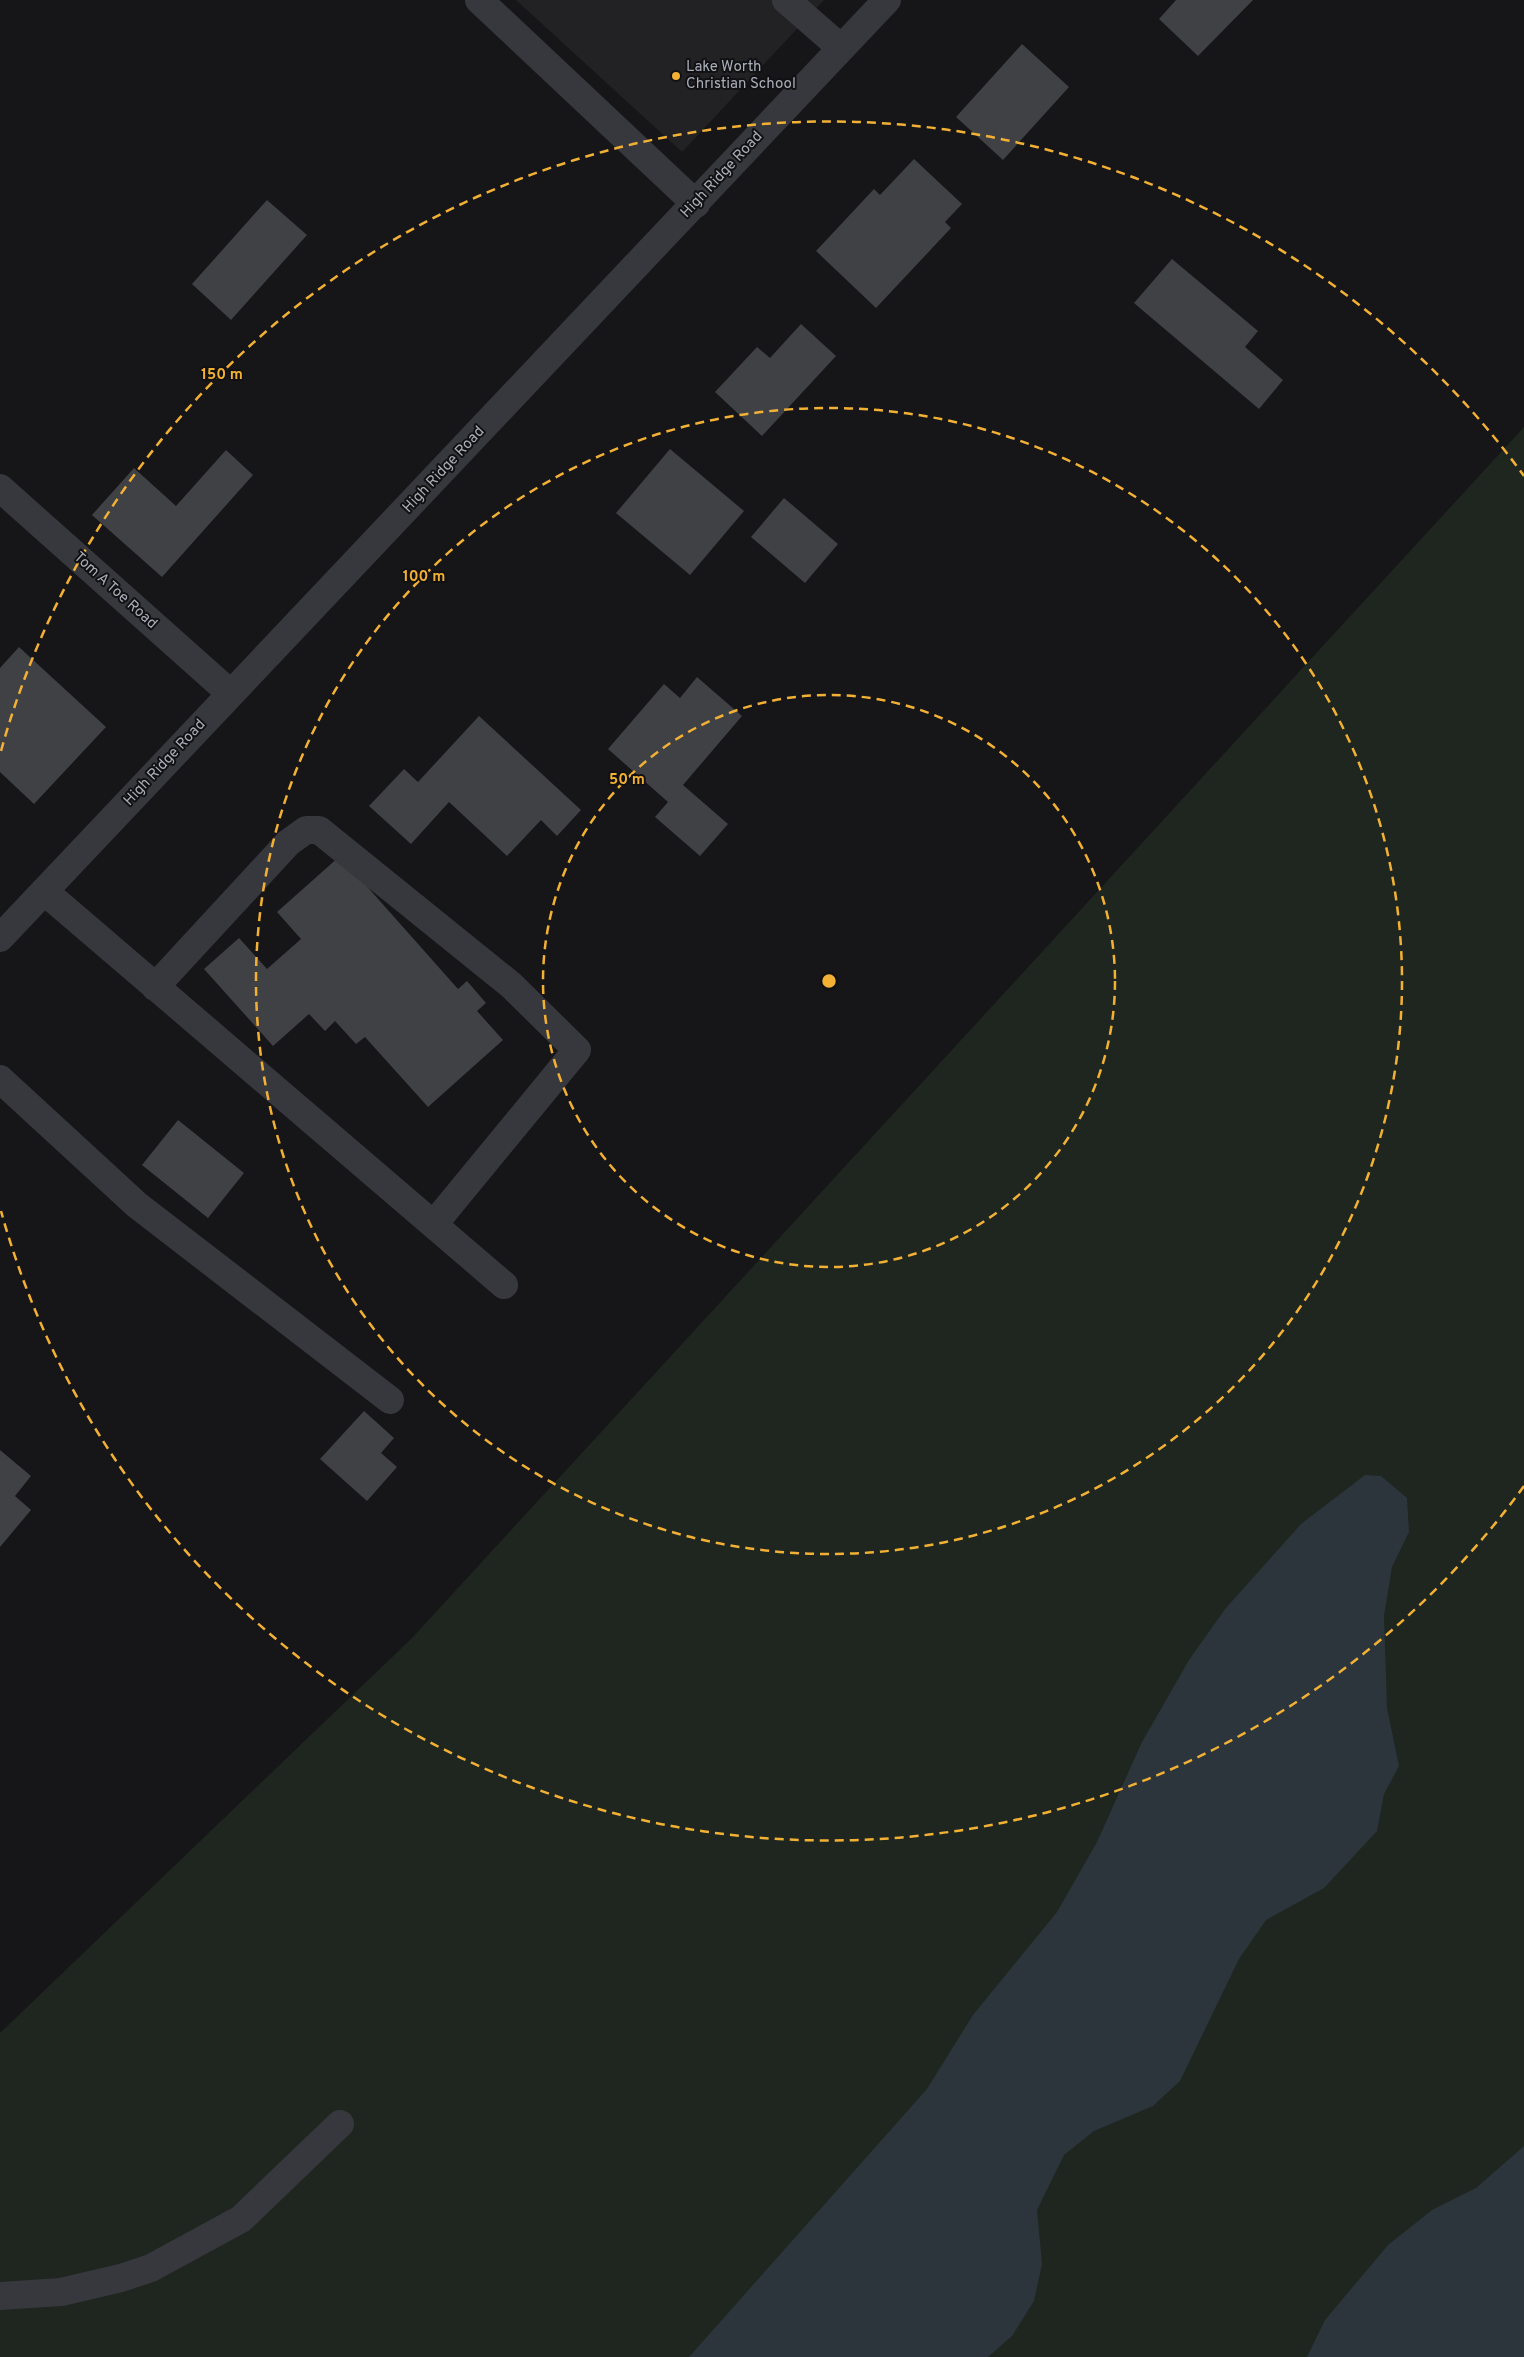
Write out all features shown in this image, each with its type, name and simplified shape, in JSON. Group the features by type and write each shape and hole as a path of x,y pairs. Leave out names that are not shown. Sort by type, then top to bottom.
{"street":[{"path":"479,0 696,204"},
{"path":"786,0 841,48"},
{"name":"High Ridge Road","path":"0,938 887,0"},
{"name":"Tom A Toe Road","path":"0,488 230,693"},
{"path":"155,987 288,843 306,830 319,830 511,985 577,1050 434,1224"},
{"path":"44,891 504,1285"},
{"path":"0,1079 137,1205 390,1400"},
{"path":"0,2296 61,2292 122,2278 152,2268 242,2219 340,2124"}],"shaded area":[{"name":"Lake Worth Christian School","path":"516,0 824,0 682,152"},
{"path":"1524,427 1524,2357 0,2357 0,2033 412,1638"},
{"path":"1365,1475 1381,1476 1407,1498 1409,1532 1392,1567 1384,1616 1387,1708 1399,1766 1384,1794 1377,1831 1324,1888 1266,1920 1239,1959 1180,2081 1153,2106 1094,2131 1064,2155 1037,2210 1042,2264 1034,2301 1012,2336 988,2357 689,2357 927,2089 973,2015 1057,1912 1097,1842 1142,1742 1189,1660 1225,1609 1301,1524"},
{"path":"1524,2146 1524,2357 1307,2357 1325,2320 1388,2245 1432,2210 1476,2188"}],"building":[{"path":"1176,0 1253,0 1198,56 1159,19"},
{"path":"1022,44 1069,87 1003,160 956,117"},
{"path":"914,159 962,204 945,222 951,228 876,308 816,251 874,189 880,195"},
{"path":"267,200 307,235 231,320 192,284"},
{"path":"1172,259 1258,331 1245,347 1283,380 1259,409 1134,303"},
{"path":"801,324 836,356 762,436 715,392 757,347 770,358"},
{"path":"670,449 744,511 690,575 616,513"},
{"path":"226,450 253,475 162,577 92,515 134,468 176,506"},
{"path":"784,498 838,544 805,583 751,537"},
{"path":"19,647 106,727 34,804 0,772 0,668"},
{"path":"697,677 742,716 683,785 728,824 700,856 655,817 668,802 608,749 664,684 680,698"},
{"path":"479,716 581,810 557,836 541,820 507,856 449,802 411,844 369,806 404,769 418,782"},
{"path":"340,856 458,989 467,981 486,1003 477,1011 503,1040 428,1107 365,1037 356,1044 335,1021 325,1031 309,1014 273,1046 204,969 239,938 267,969 301,939 277,912"},
{"path":"178,1120 244,1173 208,1218 142,1165"},
{"path":"364,1411 394,1438 381,1453 397,1467 367,1501 320,1459"},
{"path":"0,1450 31,1476 15,1496 31,1510 0,1547"}],"place":[{"name":"Lake Worth Christian School","path":"676,76"}]}
